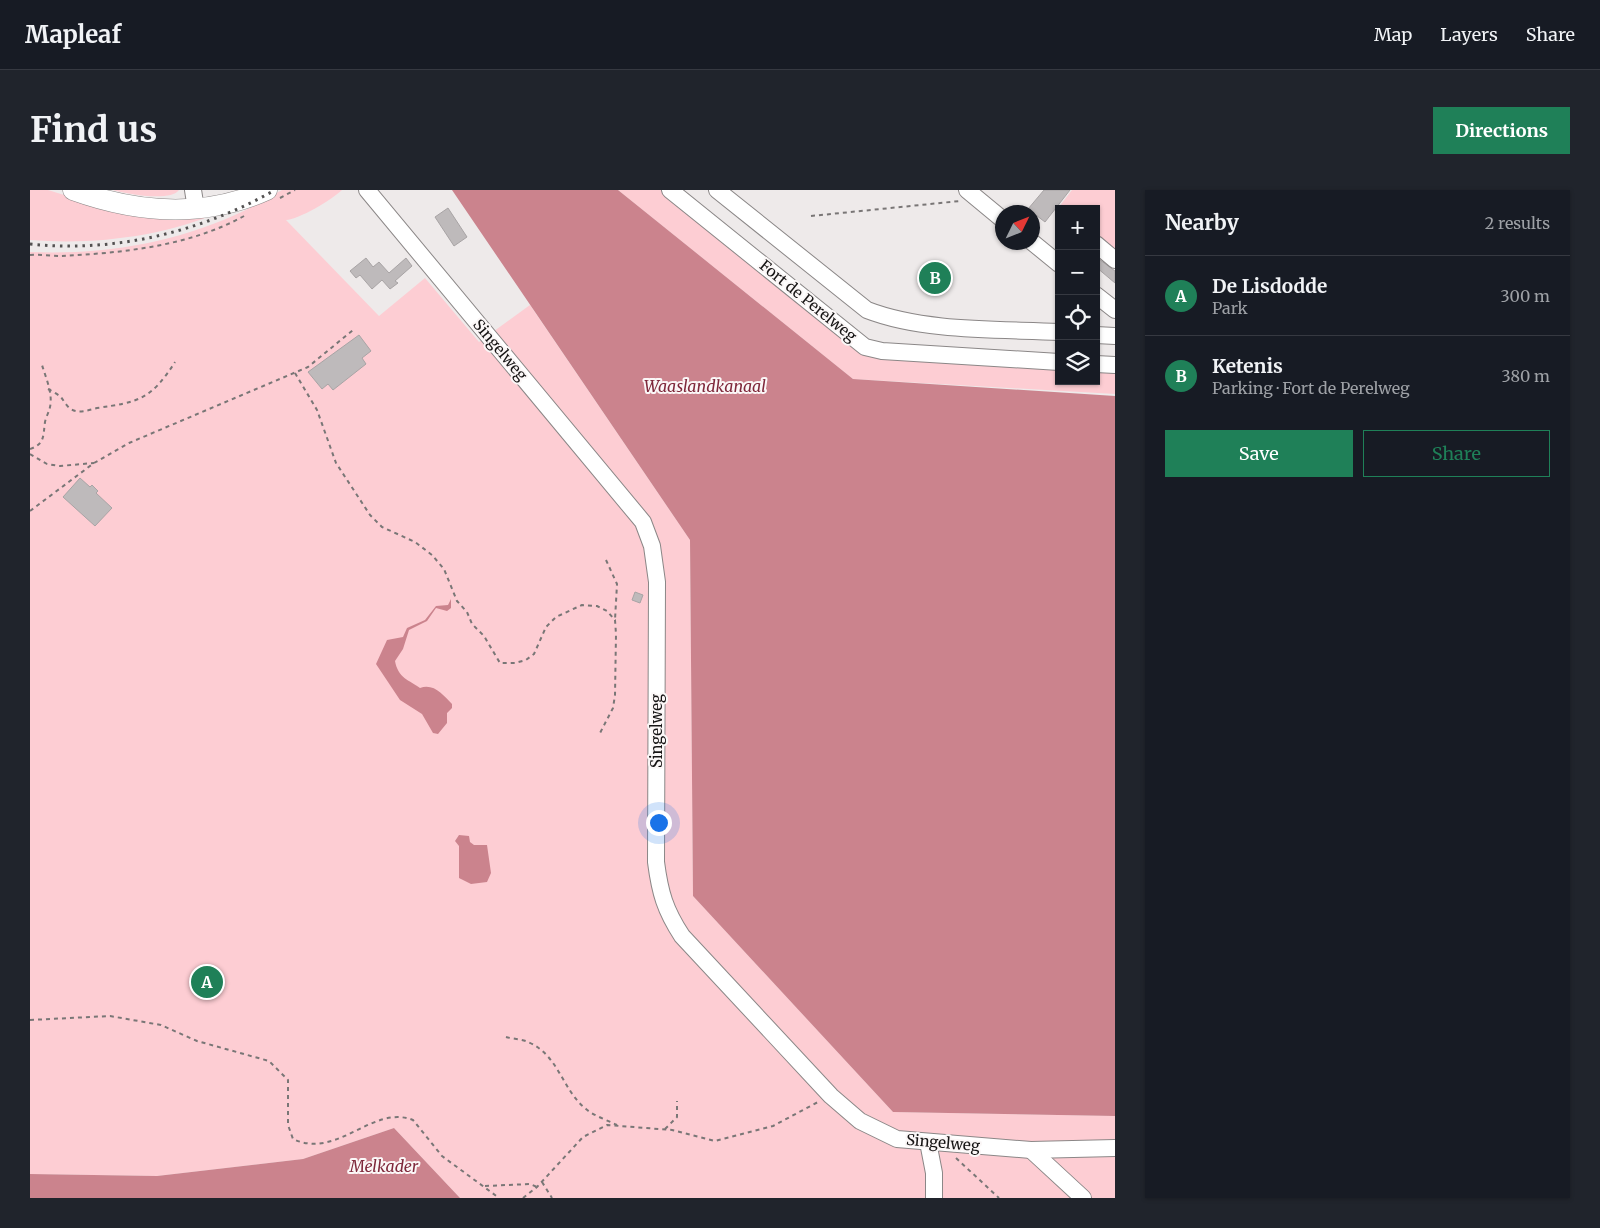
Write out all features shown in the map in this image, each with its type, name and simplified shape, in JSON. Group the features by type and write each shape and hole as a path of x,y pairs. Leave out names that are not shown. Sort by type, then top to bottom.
{"main road":[{"path":"73,190 99,200 158,210 194,199 228,203 259,198"}],"street":[{"name":"Singelweg","path":"367,190 642,522 652,546 657,582 656,862 660,893 669,916 682,936 827,1092 860,1122 897,1139 1031,1150 1115,1148"},
{"name":"Fort de Perelweg","path":"670,190 865,347 882,351 1055,362"},
{"path":"717,190 867,310 885,317 942,325 1055,332"},
{"path":"973,194 995,212"},
{"path":"1100,247 1115,260"},
{"path":"1040,249 1055,261"},
{"path":"1100,298 1115,310"},
{"path":"1100,335 1115,336"},
{"path":"1100,364 1115,365"},
{"path":"934,1142 934,1198"},
{"path":"1031,1150 1083,1198"}],"path":[{"path":"30,255 106,253 149,247 203,233 259,198 295,190"},
{"path":"811,216 973,194"},
{"path":"30,511 94,463 146,434 308,367 353,330"},
{"path":"48,388 71,409 82,412 118,407 134,403 146,395 175,362"},
{"path":"30,449 41,444 44,439 45,420 50,409 51,398 42,365"},
{"path":"295,373 317,410 336,463 370,515 382,526 415,542 432,555 444,569 456,600 467,612 472,624 484,636 500,664 515,664 526,660 534,654 546,627 556,617 582,605 597,606 607,611 615,620"},
{"path":"30,454 47,464 60,466 94,463"},
{"path":"600,733 613,708 615,620 618,584 606,560"},
{"path":"30,1020 110,1016 161,1024 197,1042 265,1059 288,1080 288,1124 293,1139 305,1145 317,1145 334,1141 393,1116 406,1117 413,1120 442,1156 499,1198"},
{"path":"506,1037 528,1042 545,1052 557,1066 575,1097 586,1109 618,1125"},
{"path":"523,1198 542,1182 583,1138 607,1125 665,1129 715,1140 772,1126 817,1103 827,1092"},
{"path":"665,1129 677,1117 677,1101"},
{"path":"934,1142 999,1198"},
{"path":"542,1182 552,1198"},
{"path":"485,1186 530,1184 537,1187"}],"shaded area":[{"path":"30,190 48,190 128,215 222,211 176,227 128,237 79,241 30,240"},
{"path":"113,190 179,190 167,196 158,196 137,195"},
{"path":"282,190 342,190 299,217 286,220 379,316 425,278 479,342 530,305 690,540 693,896 893,1112 1115,1116 1115,1198 460,1198 394,1128 303,1159 157,1176 30,1174 30,252 83,252 135,246 160,240 210,225 235,215"},
{"path":"618,190 670,190 865,347 1055,362 1055,385 1100,385 1100,364 1115,365 1115,394 853,379"},
{"path":"1072,190 1115,190 1115,251 1100,240 1100,205 1061,205"}],"water":[{"name":"Waaslandkanaal","path":"452,190 618,190 853,379 1115,396 1115,1116 893,1112 693,896 690,540"},
{"path":"451,599 451,608 447,611 436,608 427,621 409,630 403,649 395,661 396,667 404,678 420,688 434,688 452,704 452,708 447,713 447,723 438,734 433,733 422,714 400,700 376,664 387,640 403,637 407,628 425,620 436,606 448,605"},
{"path":"459,835 469,836 470,842 474,845 487,845 491,873 487,882 471,884 459,878 459,846 455,841"},
{"name":"Melkader","path":"394,1128 460,1198 30,1198 30,1174 157,1176 303,1159"}],"building":[{"path":"1044,190 1070,190 1058,205 1055,205 1055,209 1045,222 1040,218 1040,205 1031,205"},
{"path":"448,208 467,237 454,246 435,217"},
{"path":"366,258 373,267 379,262 389,273 406,258 412,266 395,281 398,283 390,289 382,280 372,289 360,275 356,278 350,271"},
{"path":"1100,260 1115,271 1115,283 1100,270"},
{"path":"359,335 371,351 362,358 366,364 333,390 328,384 322,389 308,372"},
{"path":"80,478 90,487 92,485 98,491 96,493 112,508 95,526 63,497"},
{"path":"635,592 643,595 640,603 632,600"}],"railway":[{"path":"30,244 94,245 157,236 217,217 247,205 275,190"}],"place":[{"name":"Ketenis","path":"935,278"},
{"name":"De Lisdodde","path":"207,982"}]}
